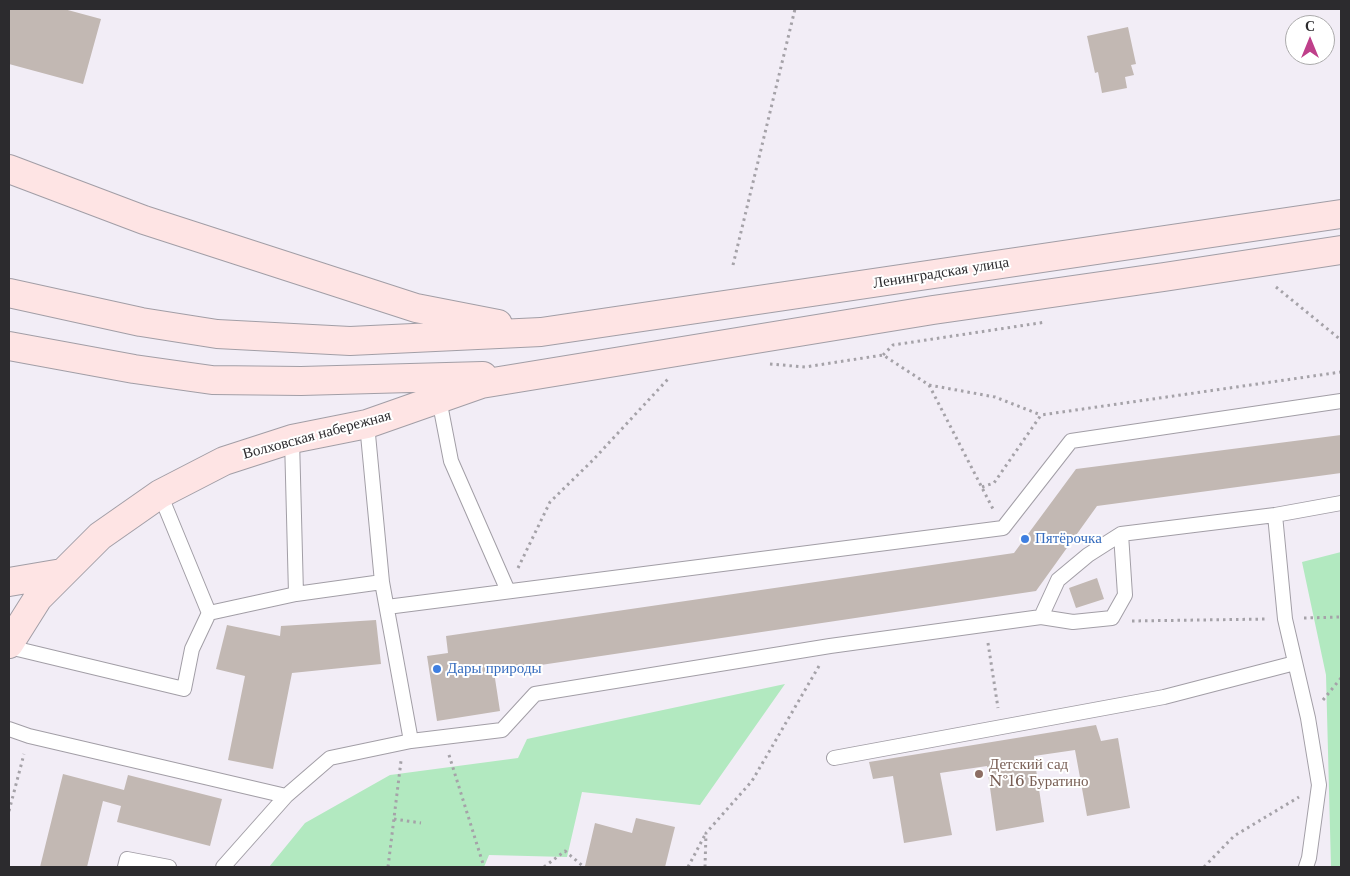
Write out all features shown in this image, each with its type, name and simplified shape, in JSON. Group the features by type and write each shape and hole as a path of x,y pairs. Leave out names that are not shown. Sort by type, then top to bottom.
{"main road":[{"path":"9,169 144,220 416,308 541,332"},
{"name":"Ленинградская улица","path":"541,332 1341,214"},
{"path":"9,346 134,369 212,380 302,381 542,374 933,310 1341,250"},
{"path":"9,293 142,322 217,334 350,341 541,332"},
{"name":"Волховская набережная","path":"9,646 38,598 100,536 160,494 224,461 292,439 367,424 481,384 542,374"},
{"path":"9,582 62,573"}],"lane":[{"path":"439,399 451,461 508,591"},
{"path":"387,607 1003,528 1071,441 1341,401"},
{"path":"367,424 382,582 407,742"},
{"path":"292,439 296,594"},
{"path":"9,646 184,689 192,649 209,613 160,494"},
{"path":"1041,617 1058,580 1088,555 1120,534 1275,515 1341,503"},
{"path":"1275,515 1285,619 1308,718 1319,785 1309,858 1306,867"},
{"path":"223,867 286,796 330,758 407,742 502,730 535,694 830,646 1041,617 1073,622 1112,618 1125,595 1120,534"},
{"path":"209,613 296,594 382,582"},
{"path":"834,758 1164,697 1295,663"},
{"path":"9,729 28,736 286,796"},
{"path":"125,867 127,859 169,867"}],"path":[{"path":"733,265 795,9"},
{"path":"1276,287 1341,340"},
{"path":"762,364 805,367 883,355 929,385 995,397 1041,415 1341,372"},
{"path":"508,591 550,502 593,460 670,377"},
{"path":"929,385 1003,528"},
{"path":"982,487 994,483 1041,415"},
{"path":"1112,618 1138,622 1341,617"},
{"path":"985,625 1001,727"},
{"path":"688,867 706,833 752,781 830,646"},
{"path":"9,811 28,736"},
{"path":"444,737 484,867"},
{"path":"388,867 407,742"},
{"path":"1204,867 1234,836 1319,785"},
{"path":"394,819 421,823"},
{"path":"705,867 706,833"},
{"path":"544,867 565,851 584,867"}],"green space":[{"path":"1341,552 1341,867 1331,867 1326,675 1302,562"},
{"path":"785,684 700,805 582,792 567,857 489,855 484,867 269,867 305,823 390,775 518,758 527,739"}],"building":[{"path":"9,9 64,9 101,19 83,84 9,64"},
{"path":"1128,27 1136,64 1131,65 1134,75 1125,77 1127,88 1102,93 1098,72 1095,73 1087,36"},
{"path":"1341,435 1341,473 1097,506 1036,591 494,672 500,711 437,721 427,656 448,653 446,636 1014,553 1076,469"},
{"path":"1097,578 1104,599 1076,608 1069,588"},
{"path":"376,620 381,664 292,673 273,769 228,760 245,676 216,669 227,625 280,636 281,626"},
{"path":"1096,725 1101,741 1118,738 1130,808 1087,816 1075,750 1034,756 1044,822 996,831 987,766 940,773 952,835 904,843 893,776 873,779 869,762"},
{"path":"63,774 124,790 128,775 222,799 210,846 117,822 121,806 103,801 87,867 40,867"},
{"path":"636,818 675,827 665,867 585,866 595,823 632,833"}],"place":[{"name":"Пятёрочка","path":"1025,539"},
{"name":"Дары природы","path":"437,669"},
{"name":"Детский сад №16 Буратино","path":"979,774"}]}
